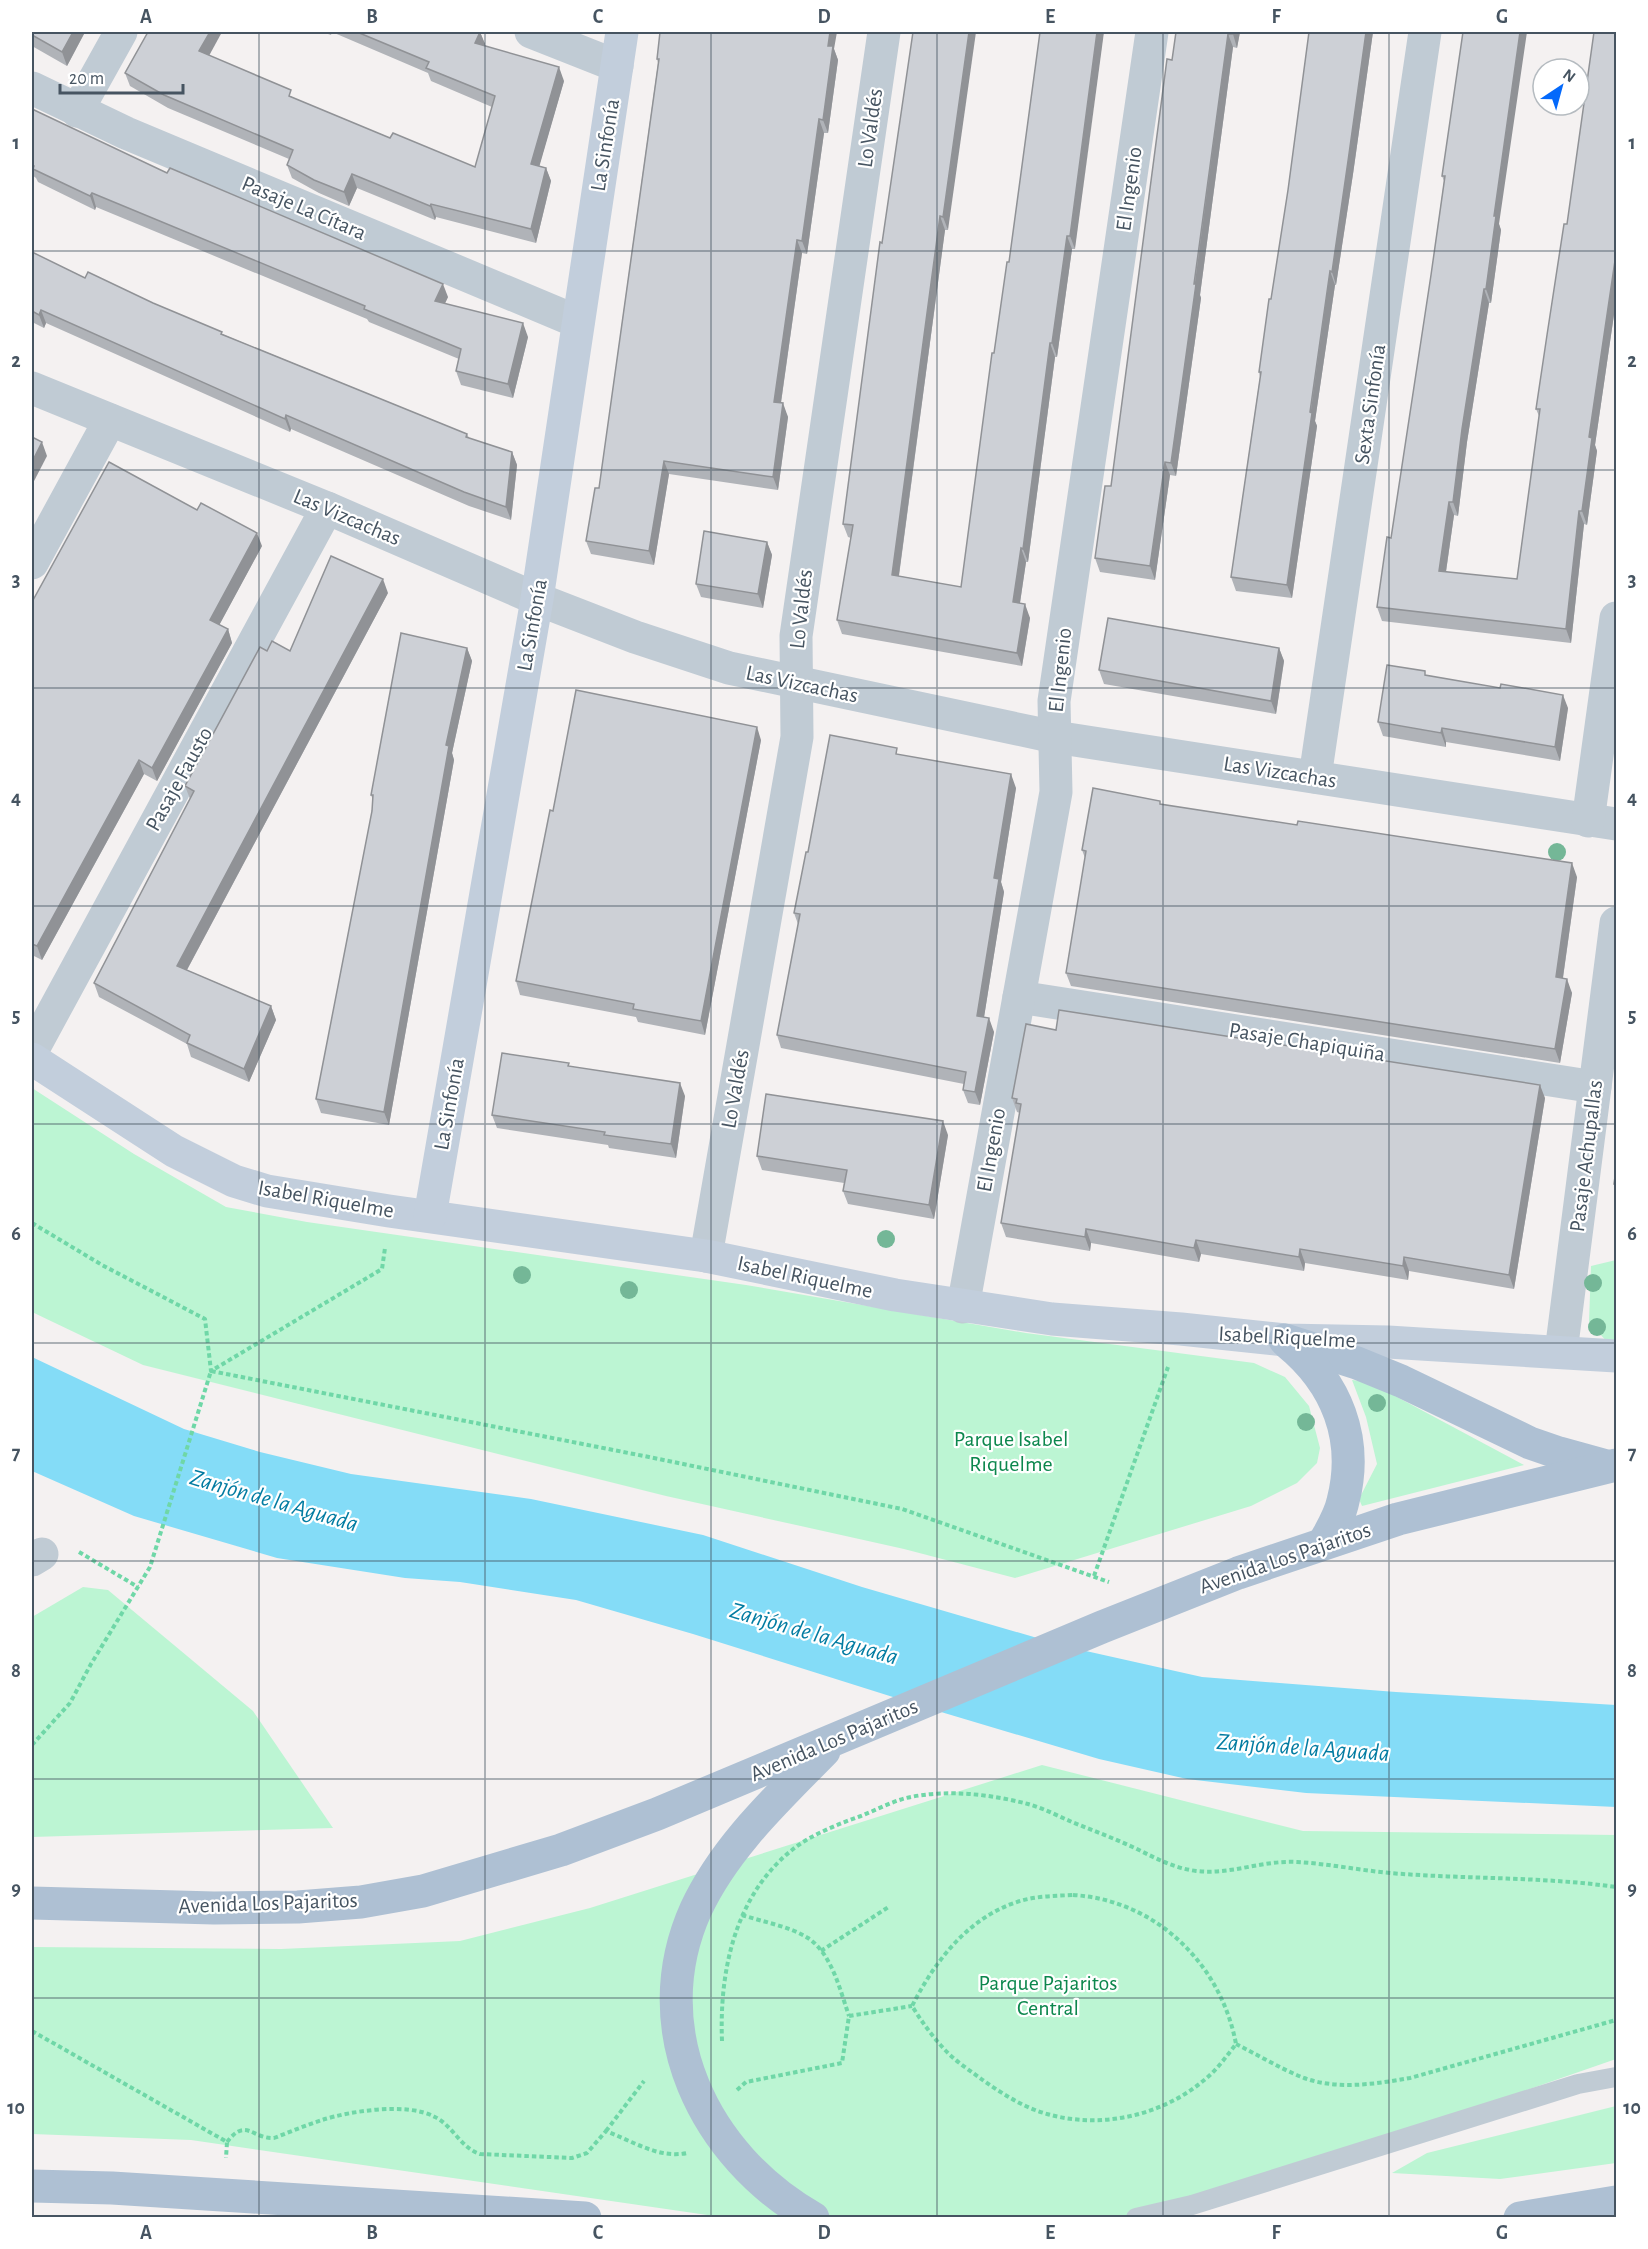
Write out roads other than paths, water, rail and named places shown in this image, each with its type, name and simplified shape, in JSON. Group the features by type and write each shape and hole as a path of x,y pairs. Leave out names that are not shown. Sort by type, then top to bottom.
{"main road":[{"path":"1285,1340 1357,1362 1530,1443 1559,1453 1613,1466"},
{"path":"1285,1340 1320,1373 1332,1394 1347,1442 1348,1472 1343,1502 1324,1543"},
{"name":"Avenida Los Pajaritos","path":"32,1903 214,1908 298,1907 361,1902 423,1891 561,1850 657,1814 1163,1602 1324,1543 1398,1519 1613,1466"},
{"path":"813,2217 784,2199 740,2159 719,2134 700,2103 679,2039 675,2009 676,1974 684,1940 696,1909 734,1848 774,1802 839,1738"},
{"path":"32,2186 224,2194 585,2217"},
{"path":"1520,2217 1617,2202"}],"street":[{"path":"77,111 120,32"},
{"path":"531,32 617,66"},
{"name":"La Sinfonía","path":"430,1216 537,599 622,32"},
{"name":"Lo Valdés","path":"706,1256 797,737 796,636 884,32"},
{"name":"El Ingenio","path":"963,1306 1056,792 1054,701 1152,32"},
{"name":"Sexta Sinfonía","path":"1315,777 1425,32"},
{"name":"Pasaje La Cítara","path":"32,88 126,133 578,322"},
{"name":"Las Vizcachas","path":"32,388 327,508 537,599 635,637 719,664 796,683 1055,737 1602,823"},
{"path":"32,563 110,420"},
{"name":"Pasaje Fausto","path":"32,1051 327,508"},
{"path":"1602,823 1617,618"},
{"name":"Pasaje Achupallas","path":"1561,1352 1617,923"},
{"name":"Pasaje Chapiquiña","path":"1019,997 1595,1087"},
{"name":"Isabel Riquelme","path":"32,1059 174,1151 234,1181 267,1191 389,1211 706,1256 895,1295 1052,1319 1285,1340 1388,1342 1617,1356"}],"lane":[{"path":"1136,2217 1192,2205 1578,2084 1617,2077"}],"water":[{"name":"Zanjón de la Aguada","path":"32,1357 184,1429 260,1452 351,1474 531,1499 703,1535 862,1587 1068,1647 1202,1677 1396,1692 1616,1705 1616,1807 1306,1793 1187,1779 1099,1759 576,1600 460,1582 405,1578 277,1558 134,1516 32,1471"}],"park label":[{"name":"Parque Isabel Riquelme","path":"1011,1452"},
{"name":"Parque Pajaritos Central","path":"1048,1996"}]}
